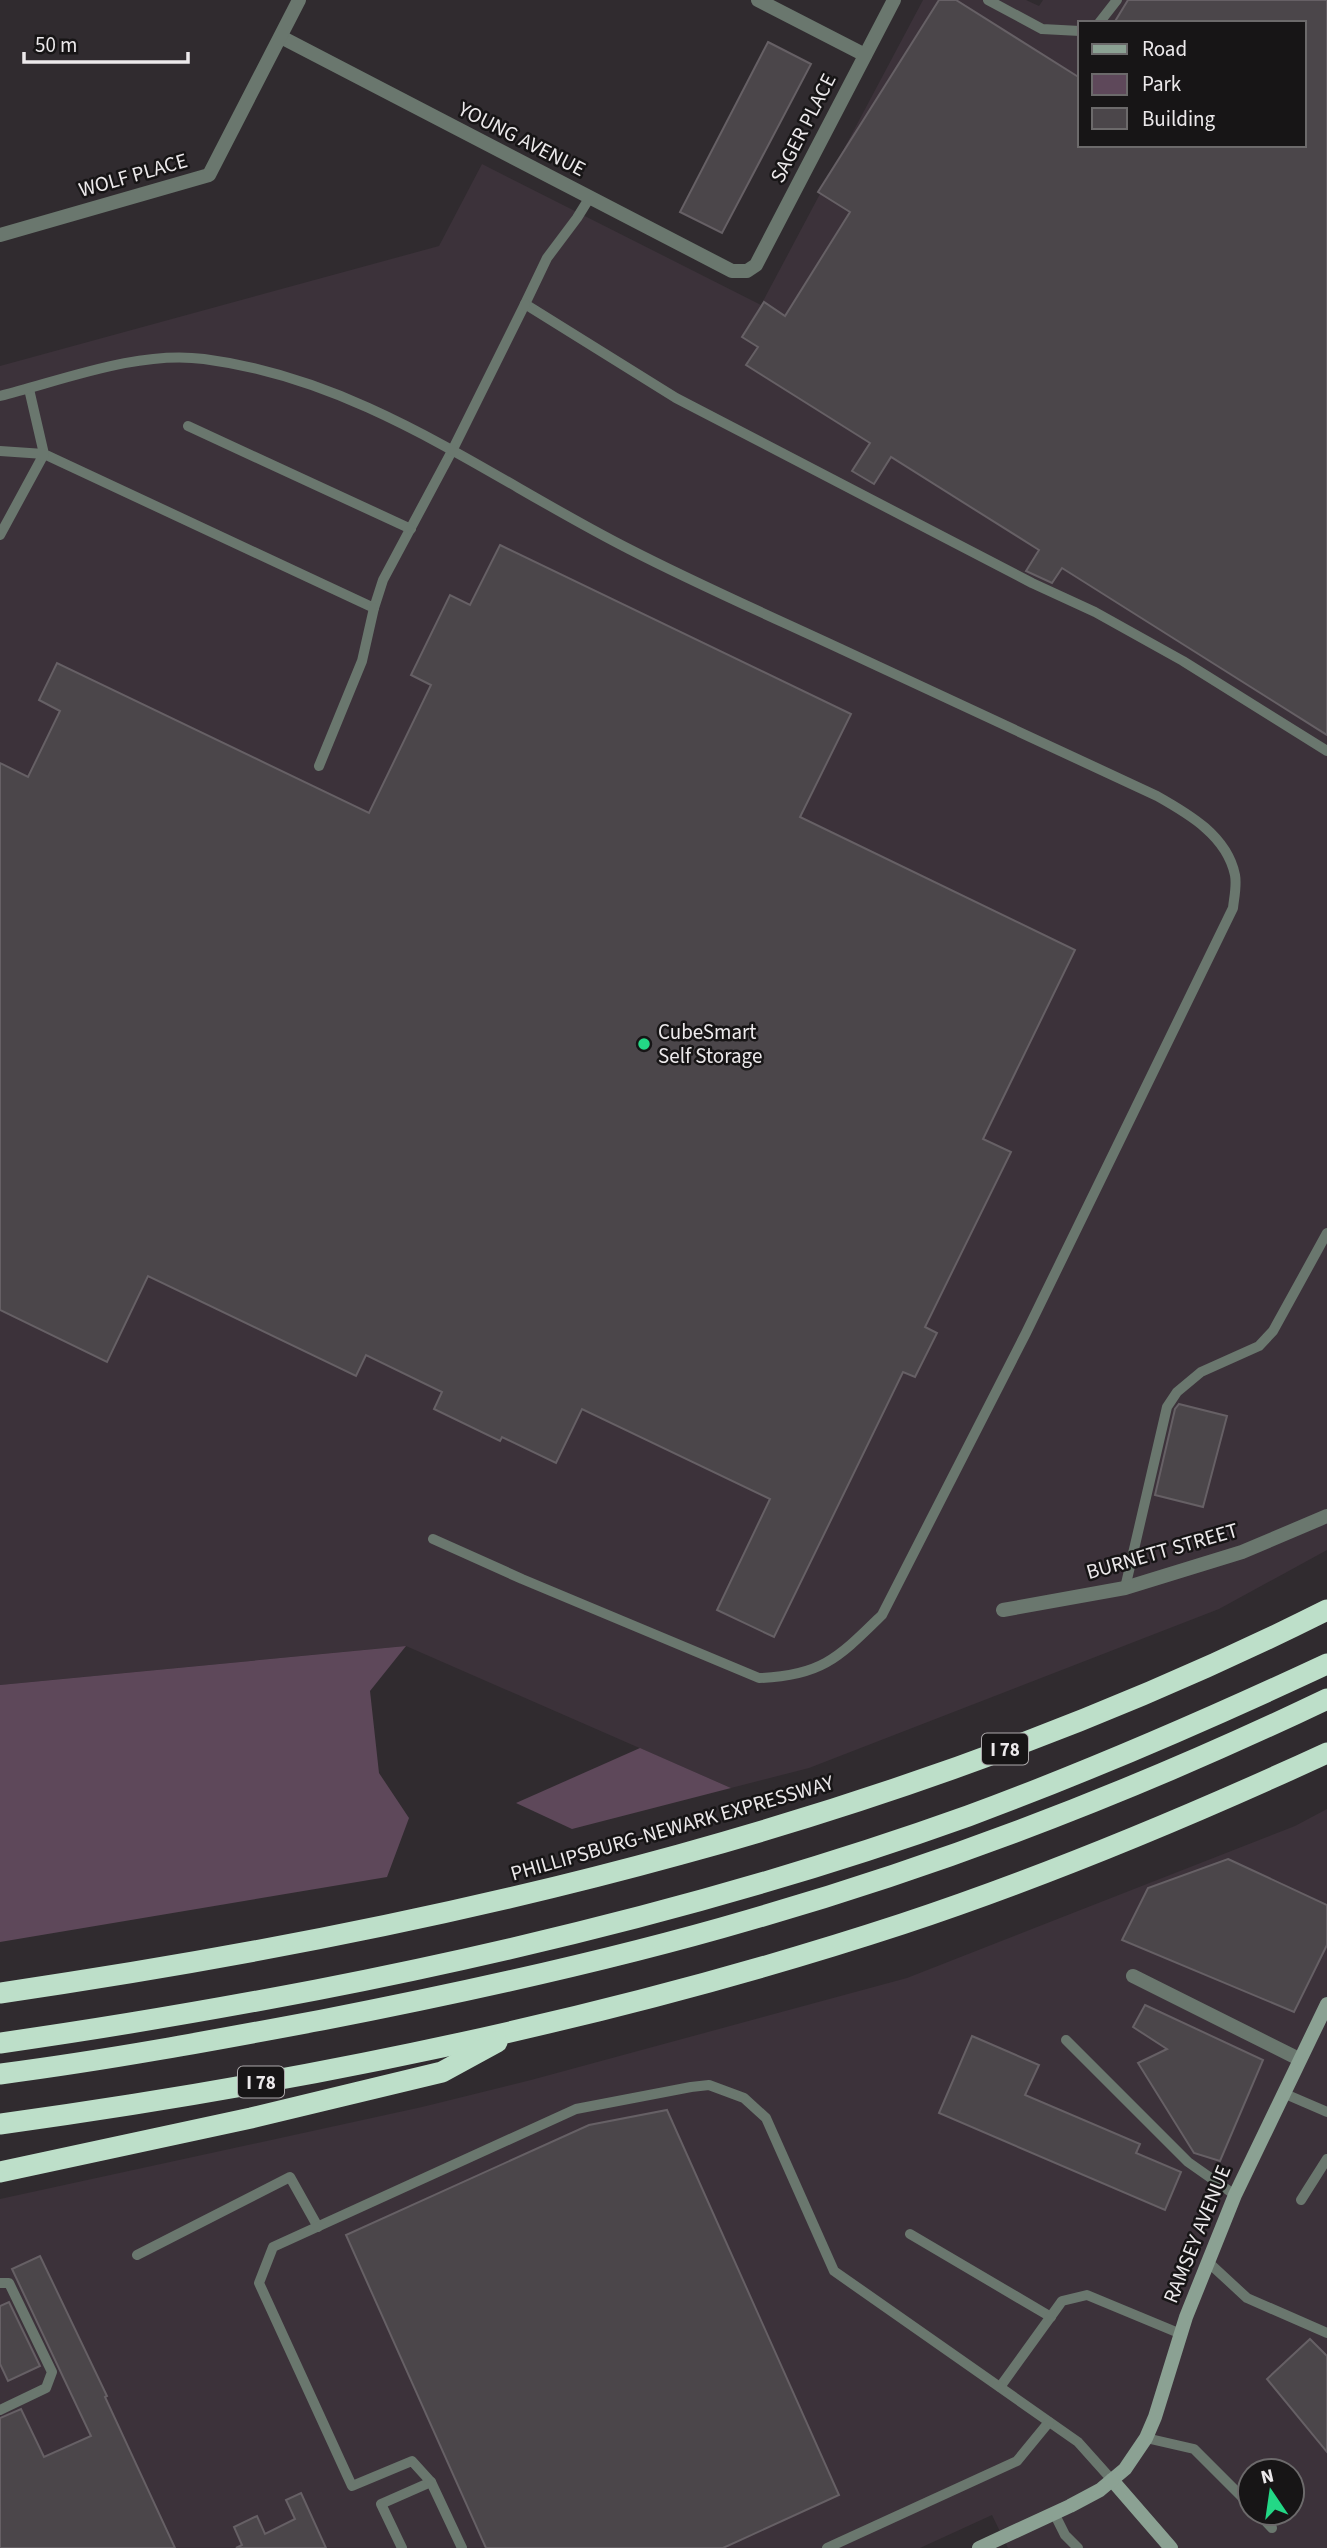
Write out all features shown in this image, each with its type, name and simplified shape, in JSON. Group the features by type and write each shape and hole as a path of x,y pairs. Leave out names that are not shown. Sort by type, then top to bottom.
{"highway":[{"name":"PHILLIPSBURG-NEWARK EXPRESSWAY","path":"0,1993 149,1970 335,1936 549,1890 672,1858 875,1796 1014,1746 1175,1680 1327,1610"},
{"name":"I 78","path":"0,2043 179,2015 416,1970 707,1899 815,1867 968,1815 1194,1725 1327,1664"},
{"name":"I 78","path":"0,2074 187,2045 467,1991 606,1959 748,1921 1006,1836 1157,1776 1327,1699"},
{"name":"I 78","path":"0,2124 165,2099 327,2070 521,2029 799,1955 902,1924 1068,1864 1206,1808 1327,1753"},
{"path":"0,2172 442,2072 521,2029"}],"street":[{"name":"WOLF PLACE","path":"0,235 209,175 299,0"},
{"path":"758,0 865,55"},
{"name":"SAGER PLACE","path":"747,271 756,265 894,0"},
{"name":"YOUNG AVENUE","path":"281,37 732,271 747,271"},
{"name":"BURNETT STREET","path":"1003,1610 1125,1588 1242,1552 1327,1516"},
{"path":"1133,1976 1299,2059"},
{"name":"RAMSEY AVENUE","path":"979,2548 1085,2498 1125,2469 1146,2438 1181,2334 1235,2195 1327,2004"},
{"path":"1112,2480 1171,2548"}],"lane":[{"path":"988,0 1042,29 1078,32"},
{"path":"1101,21 1117,0"},
{"path":"319,766 362,661 383,580 453,449 547,258 578,218 590,197"},
{"path":"525,304 676,398 1032,583 1095,612 1183,661 1327,751"},
{"path":"0,396 143,360 183,357 252,368 324,389 390,417 453,449 533,498 632,551 1181,809 1209,831 1229,855 1236,878 1233,908 1026,1334 882,1615 853,1644 823,1666 788,1677 759,1678 433,1539"},
{"path":"0,535 44,454 29,389"},
{"path":"188,426 411,529"},
{"path":"0,451 44,454 374,608"},
{"path":"1125,1588 1167,1407 1177,1392 1201,1372 1259,1346 1273,1331 1327,1233"},
{"path":"1066,2040 1188,2162 1235,2195"},
{"path":"463,2548 430,2482 412,2461 352,2486 259,2283 273,2247 576,2109 709,2085 744,2098 766,2118 834,2271 1078,2442 1112,2480"},
{"path":"1283,2093 1327,2112"},
{"path":"1301,2200 1327,2159"},
{"path":"137,2255 290,2177 318,2227"},
{"path":"910,2234 1051,2316"},
{"path":"1208,2262 1247,2298 1327,2333"},
{"path":"0,2283 9,2283 52,2372 46,2388 0,2410"},
{"path":"1000,2388 1062,2301 1087,2295 1181,2334"},
{"path":"827,2548 1017,2461 1049,2422"},
{"path":"1146,2438 1195,2449 1236,2491"},
{"path":"402,2548 381,2504 430,2482"},
{"path":"1054,2513 1065,2535 1078,2548"}],"shaded area":[{"path":"923,0 1026,0 1039,6 1043,0 1327,0 1327,1550 1219,1609 809,1768 731,1788 406,1646 0,1685 0,366 439,246 482,164 761,305"},
{"path":"1327,1809 1327,2548 1008,2548 992,2515 920,2548 0,2548 0,2199 422,2107 907,1978 1295,1826"}],"green space":[{"path":"406,1646 370,1691 379,1773 409,1818 387,1877 0,1942 0,1685"},
{"path":"640,1748 731,1788 572,1829 516,1803"}],"building":[{"path":"939,0 956,0 1078,77 1078,147 1306,147 1306,21 1115,21 1128,0 1327,0 1327,735 1062,568 1052,583 1026,571 1039,550 891,457 874,484 852,471 870,443 746,365 758,347 742,337 764,302 785,316 850,212 818,192"},
{"path":"768,42 811,64 722,233 680,212"},
{"name":"CubeSmart Self Storage","path":"500,545 851,714 800,817 1075,950 983,1139 1011,1152 925,1327 937,1333 915,1377 903,1372 774,1637 717,1610 770,1499 582,1409 556,1463 502,1437 500,1441 434,1409 442,1392 366,1355 356,1376 148,1276 107,1362 0,1310 0,763 28,777 60,711 39,700 57,663 369,813 431,685 411,675 450,595 470,605"},
{"path":"1179,1404 1227,1416 1203,1507 1155,1495 1175,1409"},
{"path":"1228,1859 1327,1905 1327,1945 1294,2012 1122,1940 1148,1888"},
{"path":"1145,2005 1263,2060 1220,2161 1194,2153 1138,2063 1167,2049 1133,2027"},
{"path":"972,2036 1039,2065 1025,2095 1140,2144 1136,2153 1181,2172 1165,2210 939,2113"},
{"path":"667,2110 839,2495 723,2548 486,2548 346,2235 589,2125"},
{"path":"40,2256 175,2548 0,2548 0,2418 21,2409 44,2457 91,2436 12,2269"},
{"path":"9,2302 40,2366 8,2381 0,2364 0,2306"},
{"path":"1310,2339 1327,2356 1327,2452 1267,2379"},
{"path":"301,2493 326,2548 236,2548 242,2545 234,2527 257,2516 265,2534 295,2519 286,2500"}],"place":[{"name":"CubeSmart Self Storage","path":"644,1044"}]}
